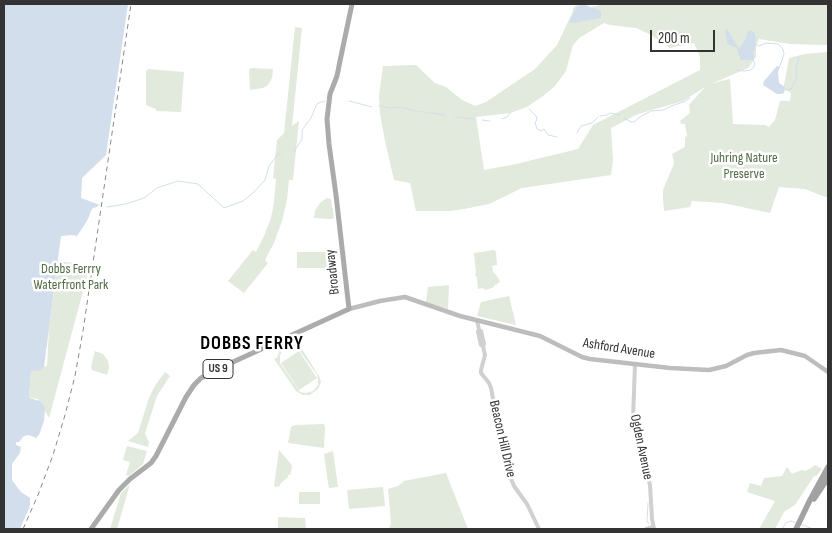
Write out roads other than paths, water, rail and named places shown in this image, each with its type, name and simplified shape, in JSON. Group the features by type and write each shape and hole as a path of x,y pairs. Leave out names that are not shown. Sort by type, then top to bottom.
{"highway":[{"path":"799,526 814,492 828,467"},
{"path":"799,526 828,472"},
{"path":"811,503 828,478"}],"main road":[{"name":"Broadway","path":"90,529 119,490 156,456 186,397 200,379 222,367 348,310 327,131 330,94 337,76 352,4"},
{"name":"Ashford Avenue","path":"348,310 358,306 403,297 446,312 540,336 582,357 670,368 709,370 726,366 754,353 781,350 807,357 828,372"}],"street":[{"name":"Beacon Hill Drive","path":"477,320 480,345 483,346 485,355 481,373 490,388 506,467 514,486 527,504 539,529"},
{"name":"Ogden Avenue","path":"635,364 633,419 651,492 654,528"},
{"path":"646,529 654,528"}],"waterway":[{"path":"755,44 759,46 766,43 778,44 783,49 784,54 779,67"},
{"path":"785,90 791,89 797,77 796,69 799,57"},
{"path":"737,70 751,70 755,65 753,59"},
{"path":"624,118 634,122 651,111 663,110 690,98"},
{"path":"294,152 302,139 302,130 311,118 316,106 318,103 325,101"},
{"path":"349,101 372,107"},
{"path":"384,107 400,107"},
{"path":"402,107 416,111"},
{"path":"529,109 536,116 537,129 541,131 544,129 548,135 557,137"},
{"path":"418,111 429,113"},
{"path":"502,119 511,112"},
{"path":"431,113 445,115"},
{"path":"600,116 610,113 620,115"},
{"path":"455,117 464,118"},
{"path":"577,133 581,126 592,123 598,117"},
{"path":"465,118 475,119"},
{"path":"482,120 490,121"},
{"path":"107,207 126,204 144,198 157,188 178,181 198,184 224,208 243,201 254,192 265,180 269,166 278,154 281,154"},
{"path":"648,503 647,521 649,524"},
{"path":"782,529 786,523 791,521 796,523"},
{"path":"800,524 813,529"},
{"path":"823,529 828,528"}],"railway":[{"path":"23,529 53,455 75,376 131,4"}],"district":[{"name":"DOBBS FERRY","path":"252,344"}],"park label":[{"name":"Juhring Nature Preserve","path":"744,166"},
{"name":"Dobbs Ferrry Waterfront Park","path":"71,278"}]}
